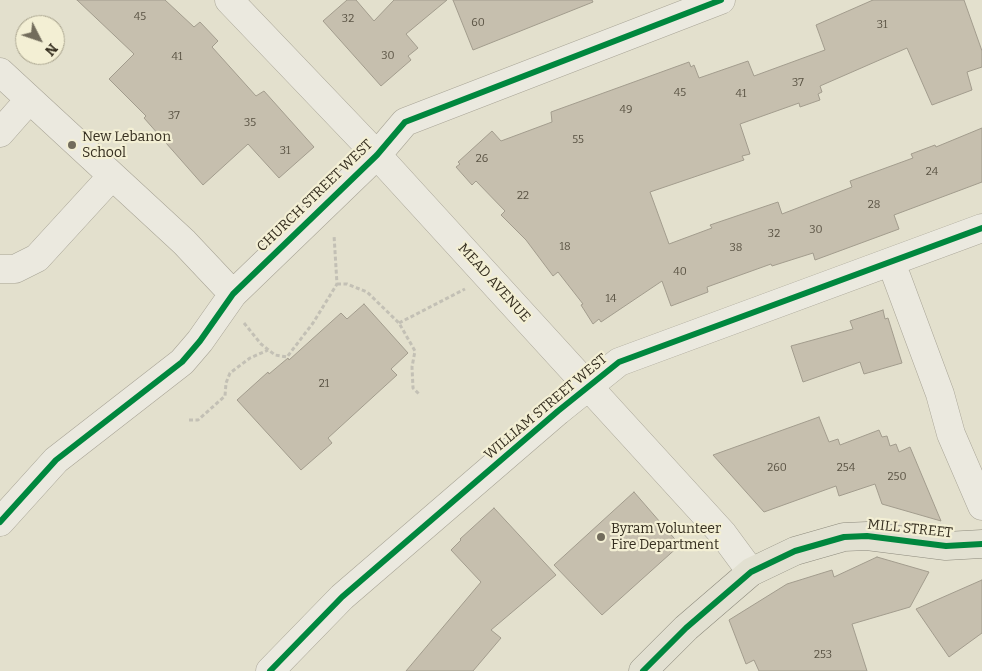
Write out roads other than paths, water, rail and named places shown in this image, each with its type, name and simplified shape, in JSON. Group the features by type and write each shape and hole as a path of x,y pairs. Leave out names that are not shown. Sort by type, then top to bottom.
{"main road":[{"name":"MILL STREET","path":"643,671 686,628 751,572 795,550 844,537 867,536 946,546 982,544"}],"street":[{"name":"CHURCH STREET WEST","path":"0,522 56,460 182,362 200,341 230,297 377,155 405,122 720,0"},
{"name":"MEAD AVENUE","path":"242,4 377,155 723,534 751,572"},
{"path":"0,72 184,242 230,297"},
{"path":"0,133 29,100"},
{"path":"0,269 15,269 37,258 112,176"},
{"name":"WILLIAM STREET WEST","path":"270,671 342,597 618,362 982,228"},
{"path":"891,262 940,394 951,434 982,506"}],"place":[{"name":"New Lebanon School","path":"72,145"},
{"name":"Byram Volunteer Fire Department","path":"601,537"}]}
